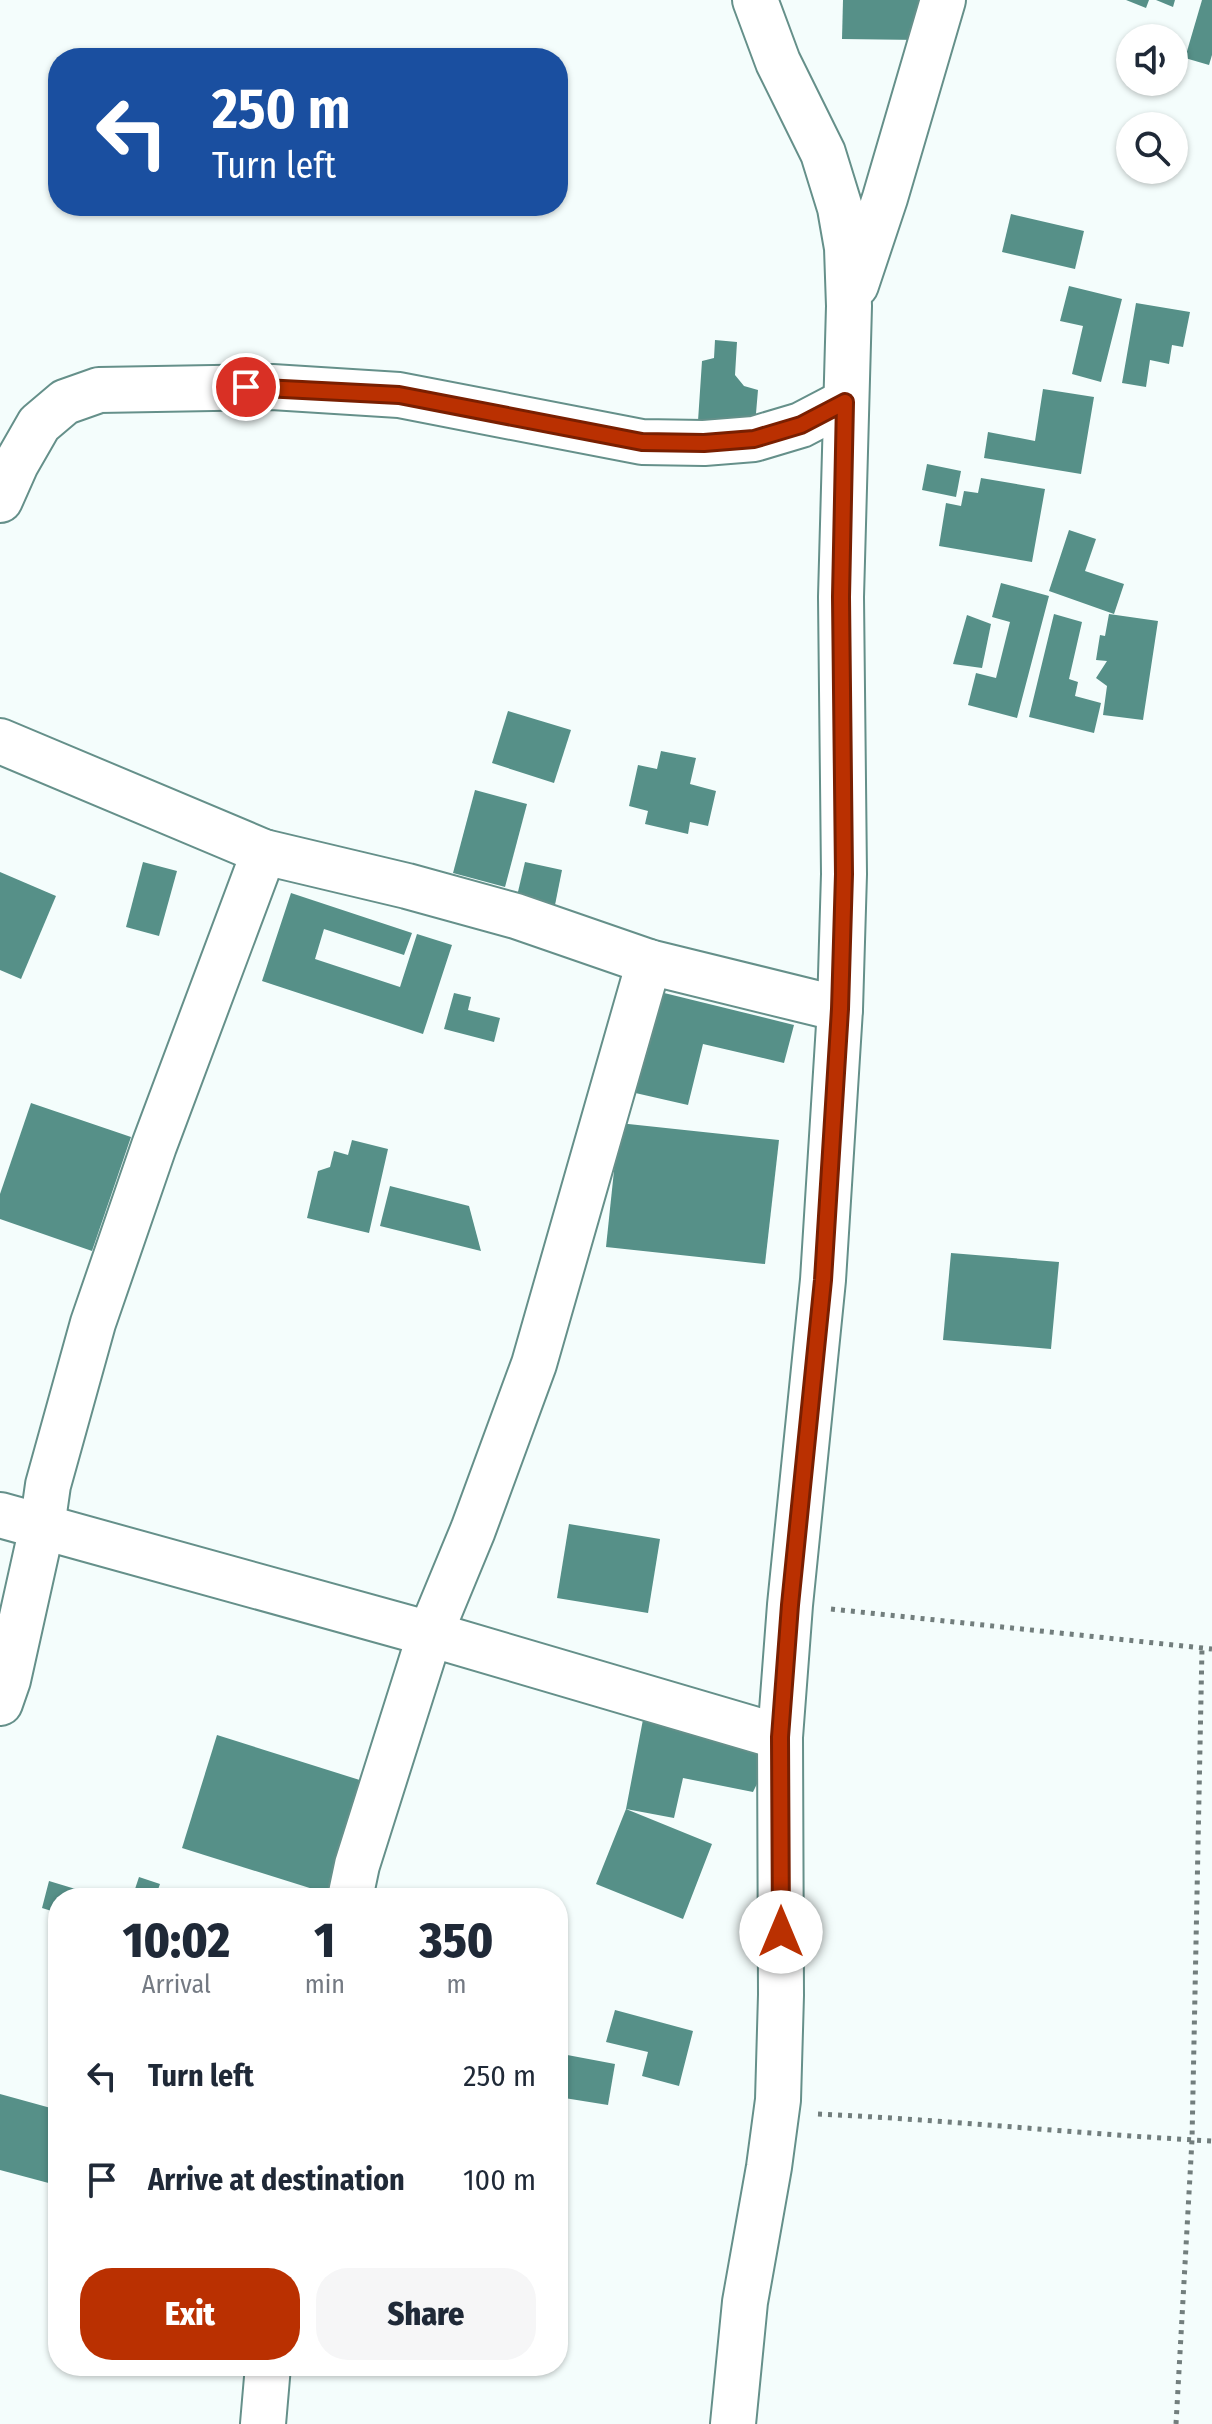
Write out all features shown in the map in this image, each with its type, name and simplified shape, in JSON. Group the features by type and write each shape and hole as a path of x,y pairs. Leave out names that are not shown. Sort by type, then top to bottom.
{"street":[{"path":"733,2424 745,2302 777,2112 781,1995 780,1737 790,1605 823,1280 840,1009 844,874 841,597 849,306 847,248 840,208 823,153 778,62 755,0"},
{"path":"849,306 890,183 943,0"},
{"path":"0,500 39,424 65,402 99,390 272,387 399,395 642,442 704,443 754,439 801,425 845,402"},
{"path":"0,741 264,852 516,916 649,962 840,1009"},
{"path":"0,1703 8,1680 42,1527 48,1485 93,1323 154,1146 264,852"},
{"path":"352,1888 430,1634 473,1530 534,1364 649,962"},
{"path":"0,1515 430,1634 780,1737"},
{"path":"263,2424 267,2376"}],"path":[{"path":"790,1605 1212,1649"},
{"path":"1176,2424 1192,2140 1202,1648"},
{"path":"777,2112 931,2119 1099,2135 1212,2141"}],"building":[{"path":"843,0 920,0 919,40 842,39"},
{"path":"1126,0 1149,0 1146,8"},
{"path":"1156,0 1175,0 1173,7"},
{"path":"1202,0 1212,0 1212,55 1209,65 1188,59 1188,48"},
{"path":"1011,214 1084,231 1075,269 1002,252"},
{"path":"1069,286 1122,299 1101,382 1072,374 1083,326 1060,321"},
{"path":"1136,303 1190,312 1183,347 1172,345 1169,364 1150,360 1146,387 1122,383"},
{"path":"715,340 737,342 735,375 744,386 758,390 755,425 698,421 702,361 714,358"},
{"path":"1043,389 1094,397 1081,474 984,458 988,432 1035,441"},
{"path":"927,464 961,471 956,497 922,490"},
{"path":"981,478 1045,489 1032,562 939,546 946,503 961,506 964,491 978,493"},
{"path":"1069,530 1096,539 1085,571 1124,584 1114,614 1049,591"},
{"path":"1001,583 1049,596 1017,718 968,705 976,673 996,678 1010,622 992,617"},
{"path":"1054,614 1082,622 1069,679 1078,682 1075,696 1101,703 1094,733 1029,717"},
{"path":"1109,614 1158,621 1143,720 1103,715 1107,686 1096,678 1107,661 1096,660 1100,635 1105,636"},
{"path":"967,615 991,624 982,668 953,664"},
{"path":"508,711 571,730 554,783 492,763"},
{"path":"661,751 696,758 690,784 716,791 708,826 690,822 688,834 645,824 648,811 629,806 638,765 657,769"},
{"path":"475,790 527,804 505,887 453,873"},
{"path":"143,862 177,871 159,936 126,927"},
{"path":"525,862 562,870 555,905 517,896"},
{"path":"0,872 56,896 21,979 0,970"},
{"path":"291,893 412,933 404,955 324,929 315,959 400,987 417,934 452,945 423,1034 262,981"},
{"path":"656,991 794,1025 784,1063 703,1044 688,1105 631,1092"},
{"path":"454,993 471,997 468,1010 500,1018 494,1042 444,1029"},
{"path":"31,1103 131,1137 92,1251 0,1219 0,1194"},
{"path":"619,1123 779,1140 765,1264 606,1247"},
{"path":"352,1140 388,1149 369,1233 307,1218 318,1171 330,1167 334,1151 348,1155"},
{"path":"390,1186 469,1206 481,1251 380,1226"},
{"path":"951,1253 1059,1262 1051,1349 943,1340"},
{"path":"569,1524 660,1539 648,1613 557,1598"},
{"path":"645,1709 780,1737 753,1792 683,1778 674,1818 626,1809"},
{"path":"217,1735 366,1782 334,1888 310,1888 182,1848"},
{"path":"626,1809 712,1844 683,1919 596,1884"},
{"path":"139,1877 160,1884 159,1888 135,1888"},
{"path":"49,1881 72,1888 48,1888 48,1910 42,1908"},
{"path":"615,2010 693,2031 679,2086 642,2076 648,2052 606,2042"},
{"path":"568,2055 615,2064 608,2105 568,2099"},
{"path":"0,2094 48,2107 48,2183 0,2170"}],"route":[{"path":"246,387 399,395 642,442 704,443 754,439 801,425 845,402 841,597 844,874 840,1009 823,1280 790,1605 780,1737 781,1932"}]}
